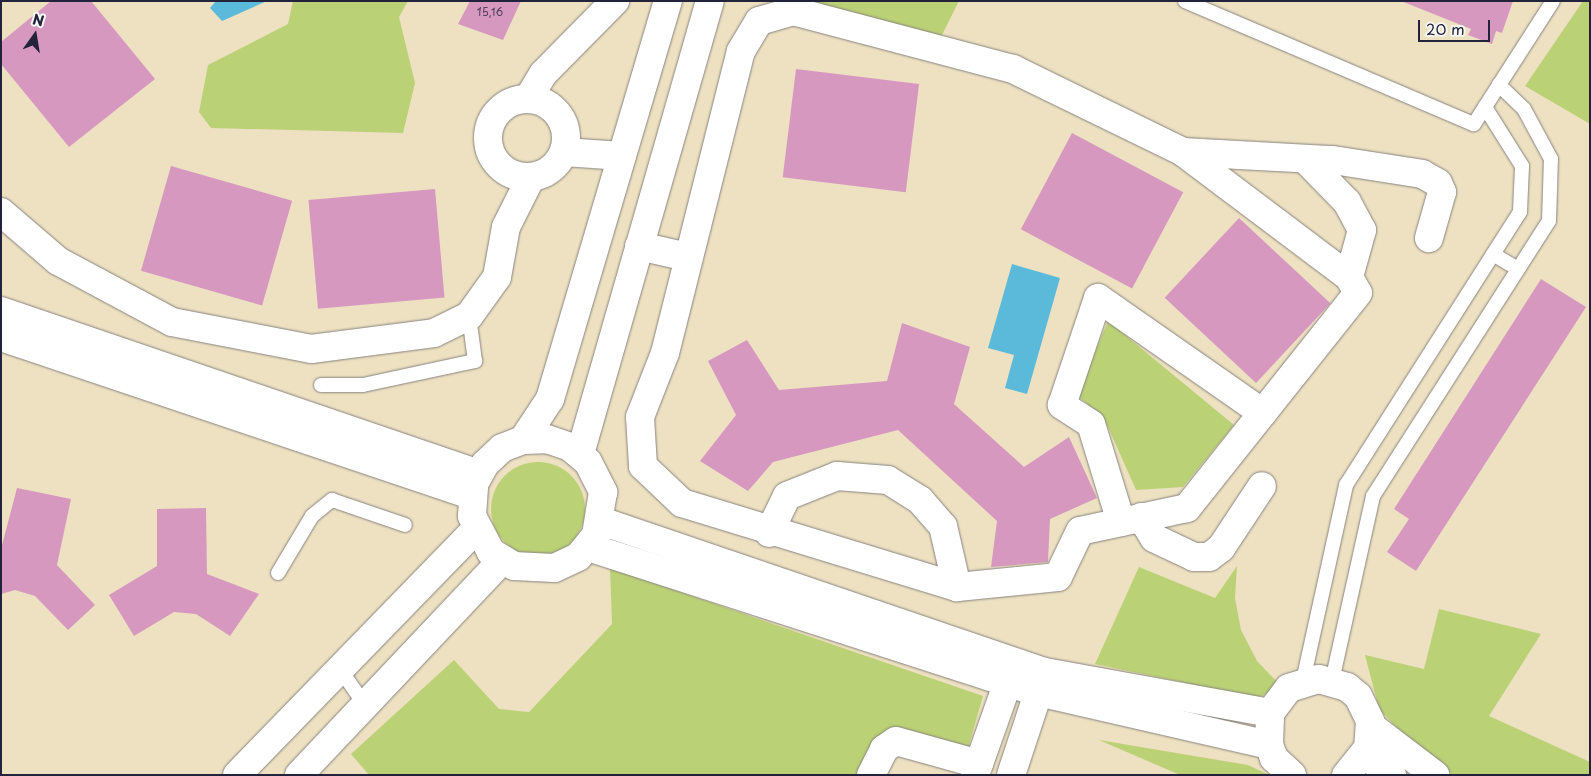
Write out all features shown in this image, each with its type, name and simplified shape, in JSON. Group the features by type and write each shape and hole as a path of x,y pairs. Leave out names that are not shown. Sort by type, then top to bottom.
{"street":[{"path":"528,98 548,104 563,121 564,152 545,173 531,177 506,171 488,143 498,112 528,98 543,74 615,1"},
{"path":"523,440 550,399 668,1"},
{"path":"580,454 710,1"},
{"path":"793,11 1013,69 1183,152 1349,277 1358,293 1187,508 1080,530 1058,577 957,588 770,533 682,503 643,466 640,417 665,353 688,257 741,50 759,21 793,11"},
{"path":"649,66 687,78"},
{"path":"564,152 622,156"},
{"path":"1183,152 1305,159 1422,174 1438,183 1442,192 1428,238"},
{"path":"1305,159 1347,202 1362,230 1349,277"},
{"path":"1,212 58,261 172,322 311,349 434,332 469,316 497,277 506,226 531,177"},
{"path":"639,246 688,257"},
{"path":"1262,486 1221,548 1209,557 1194,558 1154,538 1131,520 1091,424 1062,405 1098,298 1263,413"},
{"path":"1,311 476,485"},
{"path":"1,337 476,485"},
{"path":"547,439 580,454 599,482 602,521 588,547 554,568 527,569 502,560 476,529 476,485 502,448 523,440 547,439"},
{"path":"770,533 787,496 837,476 888,480 920,500 943,526 957,588"},
{"path":"602,521 1011,672 1269,745"},
{"path":"237,775 476,529"},
{"path":"588,547 1011,672"},
{"path":"299,775 502,560"},
{"path":"871,775 884,749 896,742 977,769 1011,672"},
{"path":"1292,775 1274,758 1269,745 1270,713 1277,699 1303,681 1332,680 1358,696 1371,726 1435,775"},
{"path":"1041,682 1270,713"},
{"path":"1011,775 1041,682"},
{"path":"1346,775 1365,755 1371,726"},
{"path":"1365,755 1392,775"}],"lane":[{"path":"1185,1 1474,124 1553,1"},
{"path":"1332,680 1373,496 1549,222 1551,159 1524,109 1500,84"},
{"path":"1303,681 1346,485 1520,212 1522,166 1485,108"},
{"path":"1493,254 1518,269"},
{"path":"321,385 363,385 475,361 469,316"},
{"path":"278,573 312,516 332,500 406,525"},
{"path":"340,669 365,705"}],"green space":[{"path":"293,1 408,1 399,17 415,83 403,133 211,128 199,112 208,65 288,24"},
{"path":"798,1 959,1 940,39"},
{"path":"1583,1 1590,1 1590,124 1525,86"},
{"path":"1108,321 1234,425 1183,487 1136,490 1104,418 1077,395"},
{"path":"538,462 556,465 571,476 582,491 585,509 582,527 571,542 556,553 538,556 520,553 505,542 494,527 491,509 494,491 505,476 520,465"},
{"path":"1237,566 1235,598 1241,630 1257,661 1281,686 1258,698 1095,664 1139,567 1215,598"},
{"path":"610,568 983,696 967,752 904,732 864,775 369,775 351,754 454,660 499,709 529,712 612,624"},
{"path":"1439,609 1541,634 1489,716 1590,762 1590,775 1453,775 1413,745 1379,709 1365,655 1424,669"},
{"path":"1099,740 1248,765 1269,775 1180,775"}],"water":[{"path":"216,1 267,1 222,21 210,8"},
{"path":"1012,264 1060,278 1027,394 1005,388 1014,355 988,348"}],"building":[{"path":"51,1 91,1 155,79 69,147 1,64 1,42"},
{"path":"470,1 521,1 503,40 458,24"},
{"path":"1401,1 1513,1 1502,33 1496,31 1492,44 1468,35 1471,29"},
{"path":"796,69 919,84 906,192 783,177"},
{"path":"1072,133 1183,192 1132,288 1021,229"},
{"path":"171,166 292,201 262,306 141,271"},
{"path":"435,189 444,298 318,309 308,200"},
{"path":"1239,218 1330,303 1256,383 1165,298"},
{"path":"1541,279 1586,307 1416,571 1387,552 1409,519 1394,509"},
{"path":"902,323 970,347 954,404 1024,467 1069,437 1097,498 1050,519 1048,562 991,567 997,521 898,430 773,462 748,491 700,461 736,415 708,361 747,340 779,390 887,381"},
{"path":"17,488 71,499 57,565 95,605 68,630 35,596 15,590 1,594 1,549"},
{"path":"206,508 207,574 259,594 230,636 196,614 174,612 134,636 109,595 157,566 157,509"}]}
